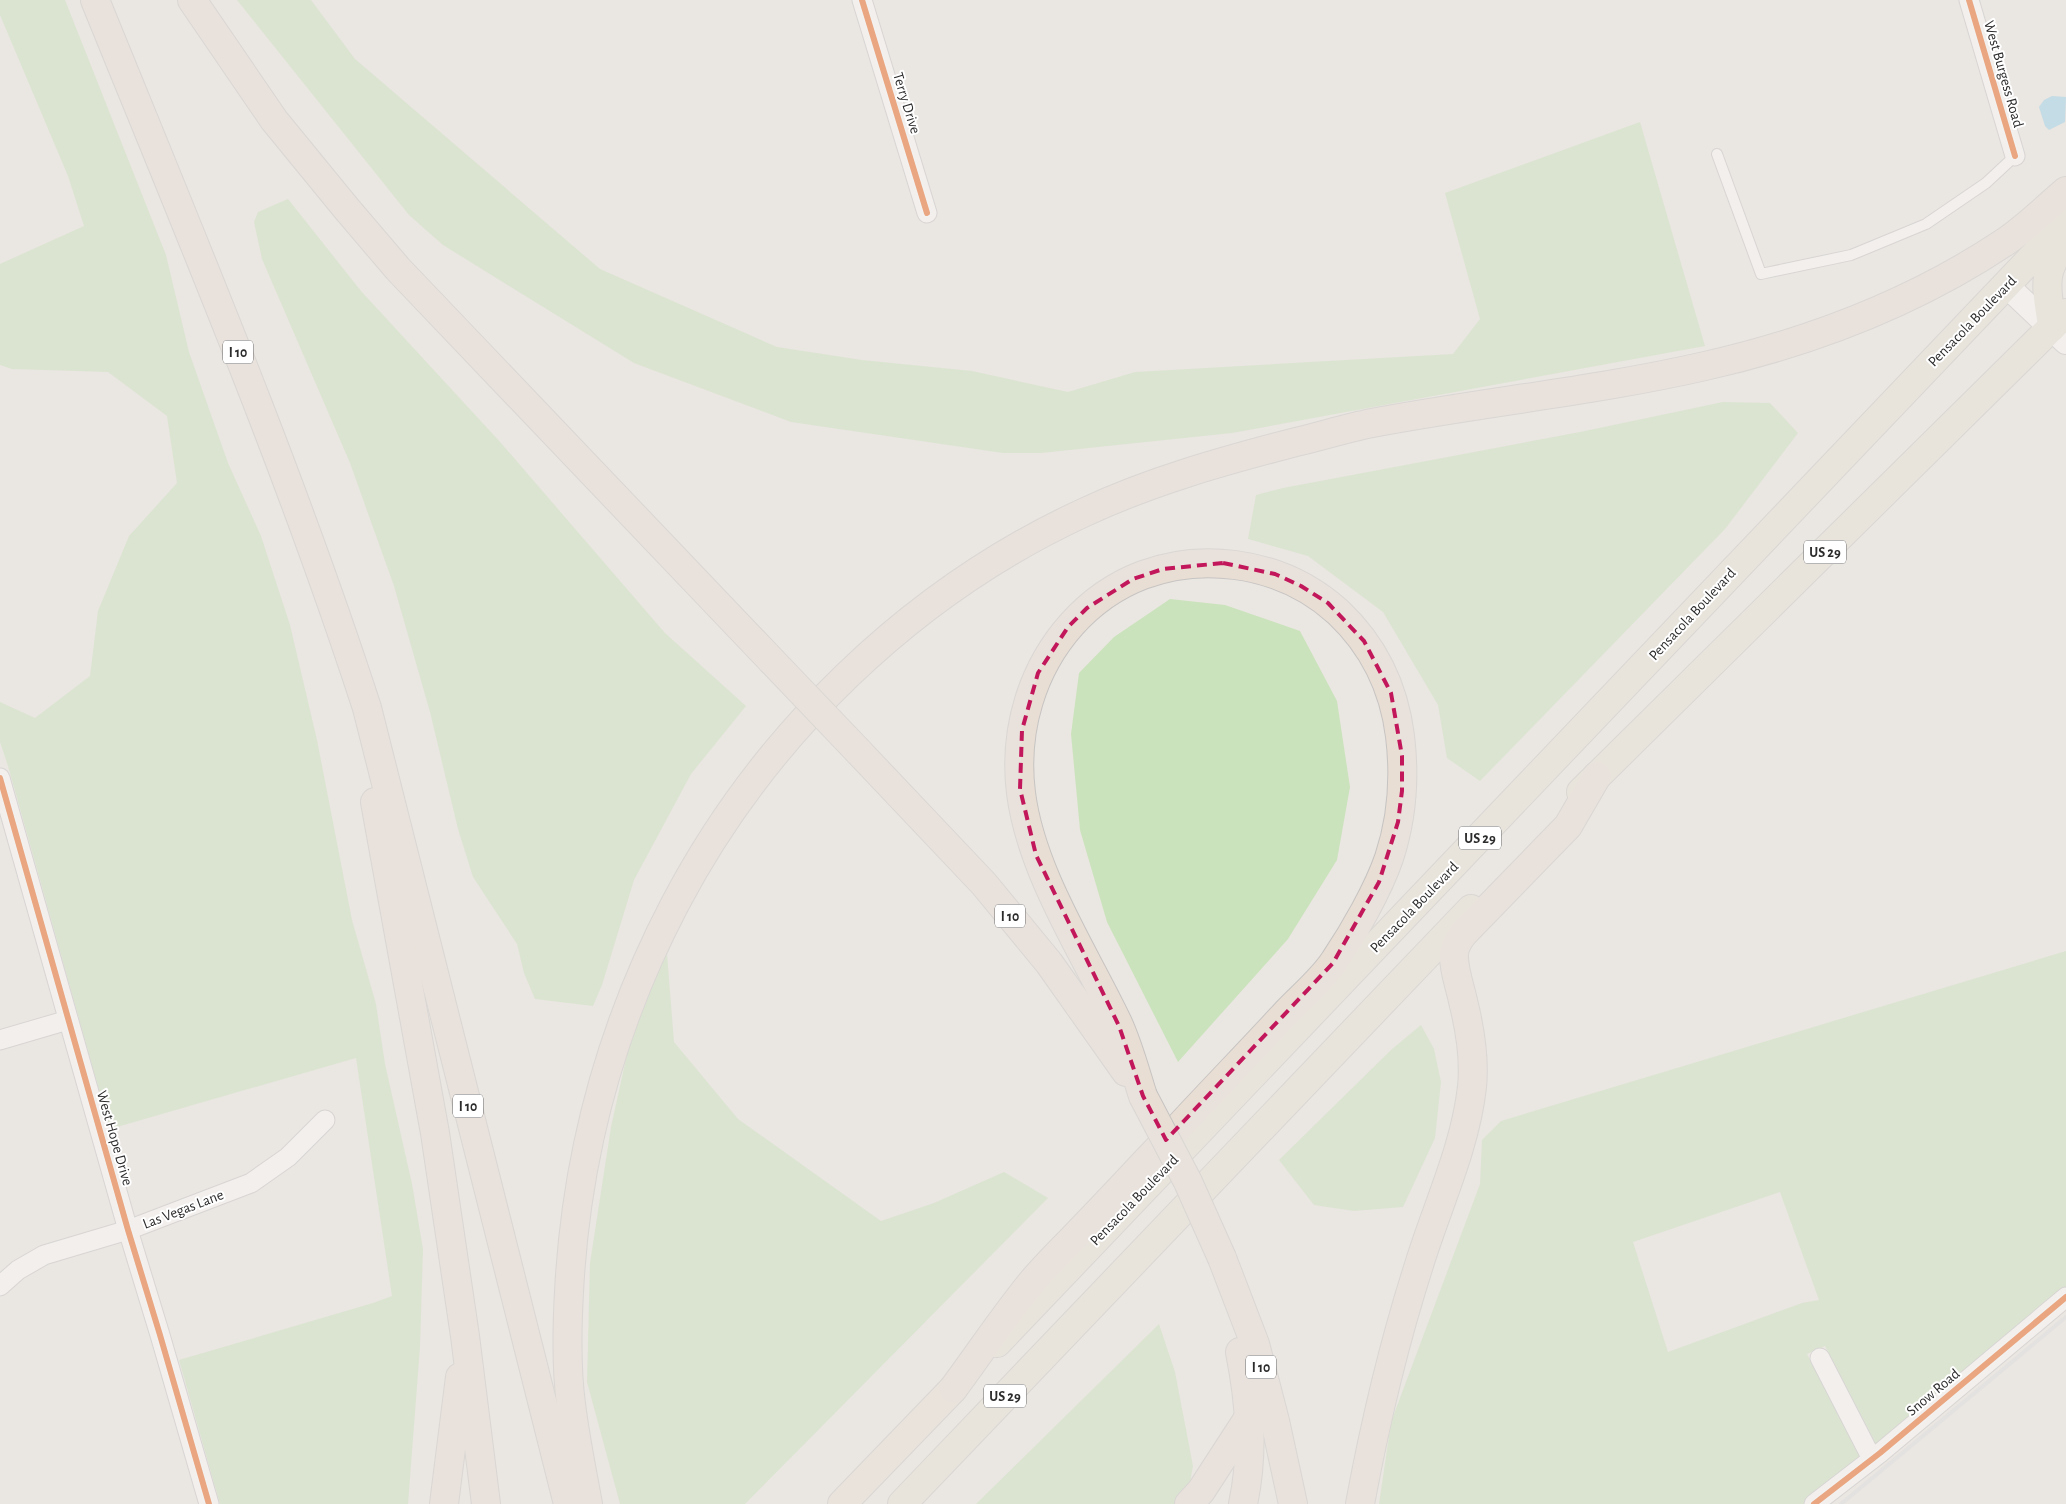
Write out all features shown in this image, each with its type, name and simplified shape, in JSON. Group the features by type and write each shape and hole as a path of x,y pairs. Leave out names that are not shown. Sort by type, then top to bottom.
{"highway":[{"name":"I 10","path":"95,0 265,419 336,612 367,708 568,1504"},
{"name":"I 10","path":"192,0 274,120 379,246 984,884 1049,963 1143,1096 1188,1182 1222,1258 1255,1344 1293,1504"},
{"path":"588,1504 570,1400 567,1322 572,1245 586,1149 600,1092 624,1017 654,945 690,876 732,810 758,774 806,718 866,658 953,589 1013,550 1077,516 1139,489 1232,458 1369,424 1677,372 1734,359 1797,341 1887,306 1959,271 2012,238 2066,191"},
{"path":"953,1389 1032,1282 1333,963 1379,882 1390,856 1398,822 1402,791 1402,756 1398,721 1391,693 1379,665 1354,629 1328,603 1301,586 1275,574 1248,567 1223,564 1195,564 1163,569 1133,580 1087,608 1068,627 1051,649 1038,673 1028,700 1022,730 1020,789 1026,822 1036,855 1076,943 1119,1026 1143,1096"},
{"path":"367,708 375,812 435,1133 465,1336 486,1504"},
{"path":"1360,1504 1376,1423 1393,1355 1419,1264 1464,1132 1470,1102 1473,1063 1472,1040 1455,969 1455,947 1464,933 1568,826 1597,776"},
{"path":"1222,1258 1246,1388 1249,1417 1248,1483 1243,1504"},
{"path":"444,1504 465,1336"},
{"name":"Pensacola Boulevard","path":"842,1504 953,1389"},
{"path":"1189,1504 1201,1491 1249,1417"}],"main road":[{"name":"Pensacola Boulevard","path":"953,1389 2066,222"},
{"path":"2061,327 2046,280 2054,256 2066,243"},
{"name":"US 29","path":"902,1504 1597,776 2018,358 2061,327"}],"street":[{"name":"Terry Drive","path":"862,0 927,212"},
{"name":"West Burgess Road","path":"1969,0 2015,156"},
{"path":"2006,285 2061,327"},
{"name":"West Hope Drive","path":"0,778 128,1230 209,1504"},
{"path":"0,1040 68,1020"},
{"name":"Las Vegas Lane","path":"0,1286 18,1270 58,1249 128,1230 250,1183 288,1157 326,1120"},
{"name":"Snow Road","path":"1814,1504 1872,1459 2066,1297"},
{"path":"1820,1358 1872,1459"}],"lane":[{"path":"1717,154 1761,274 1851,255 1926,224 1986,183 2015,156"}],"highlighted area":[{"path":"1223,563 1275,574 1301,586 1328,603 1364,641 1391,693 1402,756 1402,791 1398,822 1379,882 1333,963 1166,1140 1143,1096 1119,1026 1036,855 1020,789 1022,730 1038,673 1068,627 1087,608 1133,579 1163,569"}],"green space":[{"path":"0,0 65,0 166,255 189,352 228,463 261,536 290,625 317,740 352,920 376,1004 385,1064 412,1184 423,1249 420,1347 408,1504 220,1504 179,1360 392,1296 356,1058 110,1129 0,742 0,702 35,718 90,676 98,611 129,536 177,483 167,416 108,372 12,369 0,365 0,264 84,226 68,176 0,15"},
{"path":"237,0 311,0 355,59 600,269 777,347 862,360 972,371 1068,392 1135,372 1453,354 1480,319 1445,193 1640,122 1705,346 1232,433 1041,453 1003,453 791,422 634,363 443,245 409,215"},
{"path":"288,199 361,291 501,443 665,633 746,706 691,774 634,880 602,985 593,1006 535,999 524,973 517,944 473,877 458,829 430,712 394,586 350,463 262,259 254,222 258,212"},
{"path":"1723,402 1770,403 1798,433 1725,529 1480,781 1447,758 1438,705 1383,612 1308,556 1248,539 1256,495 1283,488 1580,432"},
{"path":"1170,599 1225,605 1300,631 1337,701 1350,787 1337,860 1288,939 1178,1062 1107,922 1080,830 1071,734 1079,673 1114,637"},
{"path":"2066,951 2066,1289 1877,1446 1825,1346 1807,1354 1861,1459 1807,1504 1379,1504 1391,1422 1480,1184 1482,1140 1501,1121","holes":["1780,1192 1819,1300 1802,1303 1668,1352 1633,1242"]},
{"path":"667,954 674,1042 738,1119 881,1221 934,1203 1004,1172 1048,1198 745,1504 620,1504 587,1382 590,1263 611,1127 636,1013 648,983"},
{"path":"1421,1025 1434,1049 1441,1082 1435,1138 1403,1207 1354,1211 1314,1205 1279,1160 1391,1050"},
{"path":"1159,1324 1175,1372 1193,1466 1186,1504 976,1504"}],"water":[{"path":"2052,96 2066,97 2065,122 2049,130 2045,126 2039,107 2044,100"}],"railway":[{"path":"1841,1504 2066,1317"}],"cycle path":[{"path":"862,0 927,213"},
{"path":"1969,0 2015,156"},
{"path":"0,778 128,1230 209,1504"},
{"path":"1814,1504 1880,1453 2066,1297"}]}
